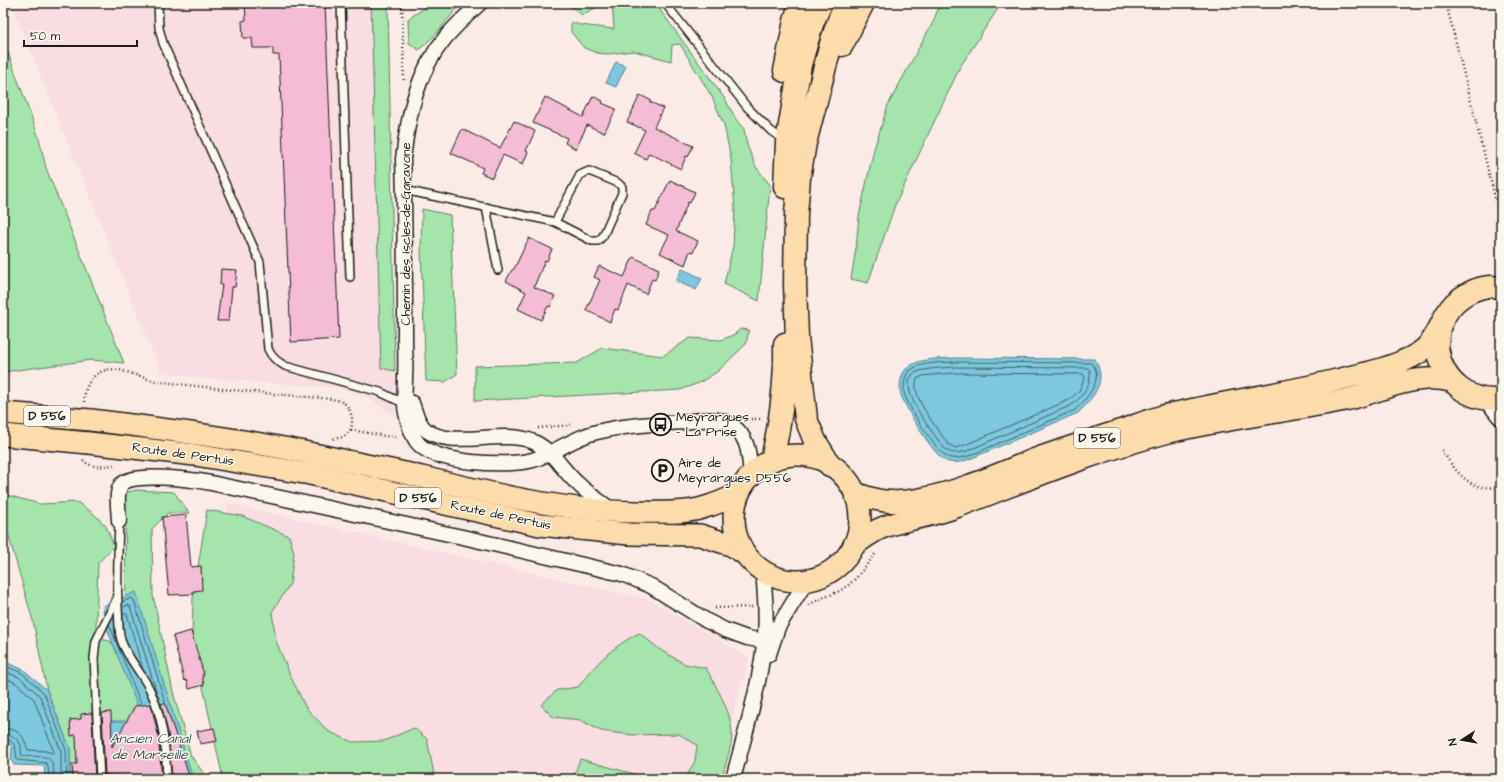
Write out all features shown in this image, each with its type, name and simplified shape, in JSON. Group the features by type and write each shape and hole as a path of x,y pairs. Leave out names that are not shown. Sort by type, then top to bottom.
{"highway":[{"path":"772,460 783,404 785,365 783,292 787,142 784,76 800,3"},
{"path":"787,142 800,65 820,3"},
{"path":"795,97 834,3"},
{"path":"830,465 815,441 806,419 797,337 795,284 799,178 805,143 832,40 845,3"},
{"path":"818,92 863,3"}],"main road":[{"path":"1497,405 1462,391 1451,381 1442,365 1438,348 1439,330 1445,316 1455,303 1467,294 1482,288 1500,287"},
{"name":"D 556","path":"855,493 877,501 887,502 919,500 944,494 978,483 1081,443 1163,417 1321,385 1402,362 1418,354 1429,344 1439,330"},
{"name":"D 556","path":"854,544 882,528 953,508 1045,472 1120,446 1168,432 1216,421 1346,399 1407,381 1425,378 1438,378 1451,381"},
{"name":"Route de Pertuis","path":"3,413 91,420 159,428 267,445 403,473 518,499 613,512 682,512 699,509 739,493"},
{"name":"Route de Pertuis","path":"3,435 89,442 195,455 310,474 540,525 629,534 700,535 731,545 745,554"},
{"path":"792,455 805,456 812,457 830,465 849,482 855,493 860,519 854,544 837,566 826,574 807,580 784,580 763,571 745,554 738,539 734,524 735,508 739,493 752,474 761,466 772,460 792,455"}],"street":[{"name":"Chemin des Iscles-de-Garavone","path":"406,368 403,158 407,127 420,81 444,39 480,3"},
{"path":"406,368 405,404 408,418 417,442 427,451 449,458 484,463 516,464 551,453 570,442 596,432 621,427 705,420 724,421 733,426 743,436 748,446 752,474"},
{"path":"406,368 411,403 417,418 426,430 438,436 450,439 509,437 532,442 551,453 586,492 613,512"},
{"path":"119,521 118,492 121,484 126,480 178,478 211,483 459,536 622,574 651,586 707,621 725,630 748,638 764,641"},
{"path":"757,688 764,641 766,606 763,571"},
{"path":"733,779 757,688 778,628 807,580"}],"lane":[{"path":"158,3 159,28 163,43 260,262 268,349 271,356 285,366 380,392 405,404"},
{"path":"341,3 350,277"},
{"path":"665,3 747,107 771,131 787,142"},
{"path":"404,190 555,222 592,241 598,240 603,236 622,193 622,188 618,183 589,171 580,174 555,222"},
{"path":"486,207 498,270"},
{"path":"119,521 118,596 119,628 121,639 127,652 145,680 154,701 161,724 168,779"},
{"path":"100,779 94,648 118,596"}],"path":[{"path":"402,3 404,81 414,101"},
{"path":"1446,3 1501,222"},
{"path":"352,430 385,436 416,438"},
{"path":"1442,450 1458,474 1482,487 1501,488"},
{"path":"804,610 819,598 838,592 848,585 879,550"},
{"path":"686,608 752,607"}],"shaded area":[{"path":"11,3 388,3 396,417 368,397 341,388 198,378 161,372"},
{"path":"227,503 650,600 749,658 715,779 278,779"}],"green space":[{"path":"371,3 388,3 395,371 381,368"},
{"path":"432,3 461,3 437,33 419,50 409,43 408,19"},
{"path":"554,3 596,3 595,8 582,15 569,5 556,6"},
{"path":"612,3 655,3 725,99 737,121 744,129 747,145 756,167 770,185 759,301 724,284 733,246 735,209 731,159 724,125 712,97 680,44 672,45 671,61 634,51 608,54 597,53 584,48 571,32 571,22 580,25 614,29"},
{"path":"940,3 1005,3 999,7 960,67 895,205 868,283 851,279 859,216 874,149 888,105 934,20"},
{"path":"3,39 39,138 46,168 124,363 92,360 3,372"},
{"path":"422,209 450,215 457,374 445,382 426,381 421,249"},
{"path":"740,329 749,330 746,344 717,372 699,383 680,390 475,401 475,366 577,363 602,348 663,356 690,338 721,340 735,334"},
{"path":"136,490 174,492 189,513 168,513 152,529 153,595 173,692 191,756 208,779 172,779 126,622 125,493"},
{"path":"3,494 40,504 77,502 93,513 106,526 114,546 98,563 96,626 104,640 110,641 120,652 137,682 156,779 70,779 70,749 47,690 33,621 3,516"},
{"path":"207,510 242,516 289,536 294,553 290,584 272,612 276,641 306,708 328,731 352,742 384,741 414,728 427,739 434,774 429,779 220,779 222,774 192,637 193,598"},
{"path":"639,633 662,651 685,664 706,668 723,700 731,726 732,738 722,779 679,779 686,778 695,761 697,745 679,734 632,735 601,731 580,720 553,717 541,705 557,690 578,687 591,670 605,656 629,638"},
{"path":"580,759 652,779 573,779"}],"water":[{"path":"616,62 626,66 616,87 606,83"},
{"path":"682,269 702,278 696,290 676,281"},
{"path":"953,358 1094,359 1100,374 1094,395 1078,413 970,459 958,462 949,462 934,450 920,431 904,402 901,395 900,385 904,372 911,365 928,360"},
{"name":"Ancien Canal de Marseille","path":"136,592 193,779 123,779 107,776 104,721 132,721 139,710 104,621 103,606"},
{"path":"3,661 24,670 47,690 70,749 70,779 45,779 44,766 14,765 11,760 12,747 8,743 3,744"}],"building":[{"path":"245,3 325,3 339,339 291,342 279,55 273,55 273,48 253,48 252,38 243,38 242,21 246,20"},
{"path":"640,95 663,108 654,127 693,146 688,157 686,156 681,169 649,153 646,159 634,153 645,130 627,122"},
{"path":"593,96 603,101 602,103 616,109 604,133 587,125 576,149 565,143 567,138 533,123 545,97 583,117"},
{"path":"514,121 535,131 526,151 528,152 523,164 503,155 492,178 481,173 483,168 451,153 462,129 500,148"},
{"path":"670,180 695,192 690,203 688,202 676,231 698,241 693,252 690,251 685,265 660,253 669,235 646,225 652,211 655,211"},
{"path":"529,238 552,249 547,261 545,260 534,287 555,296 550,307 548,306 541,320 518,309 526,292 506,281 514,269"},
{"path":"633,257 659,269 655,280 652,279 646,294 628,285 618,310 615,309 610,322 586,310 600,280 594,277 599,266 624,277"},
{"path":"221,269 237,270 235,287 232,287 229,321 217,321 222,285 220,285"},
{"path":"186,515 191,567 201,566 202,590 193,591 194,594 169,595 162,517"},
{"path":"191,631 204,675 202,675 204,685 189,689 187,681 184,680 173,636"},
{"path":"165,703 190,779 172,779 168,733 161,704"},
{"path":"151,704 158,734 162,779 125,779 118,776 105,775 102,713 111,712 112,747 135,706"},
{"path":"92,713 95,779 73,779 72,764 77,764 76,735 71,736 70,720 81,719 81,714"},
{"path":"214,728 217,741 200,744 197,731"}],"place":[{"name":"Meyrargues - La Prise","path":"661,424"},
{"name":"Aire de Meyrargues D556","path":"662,470"}]}
